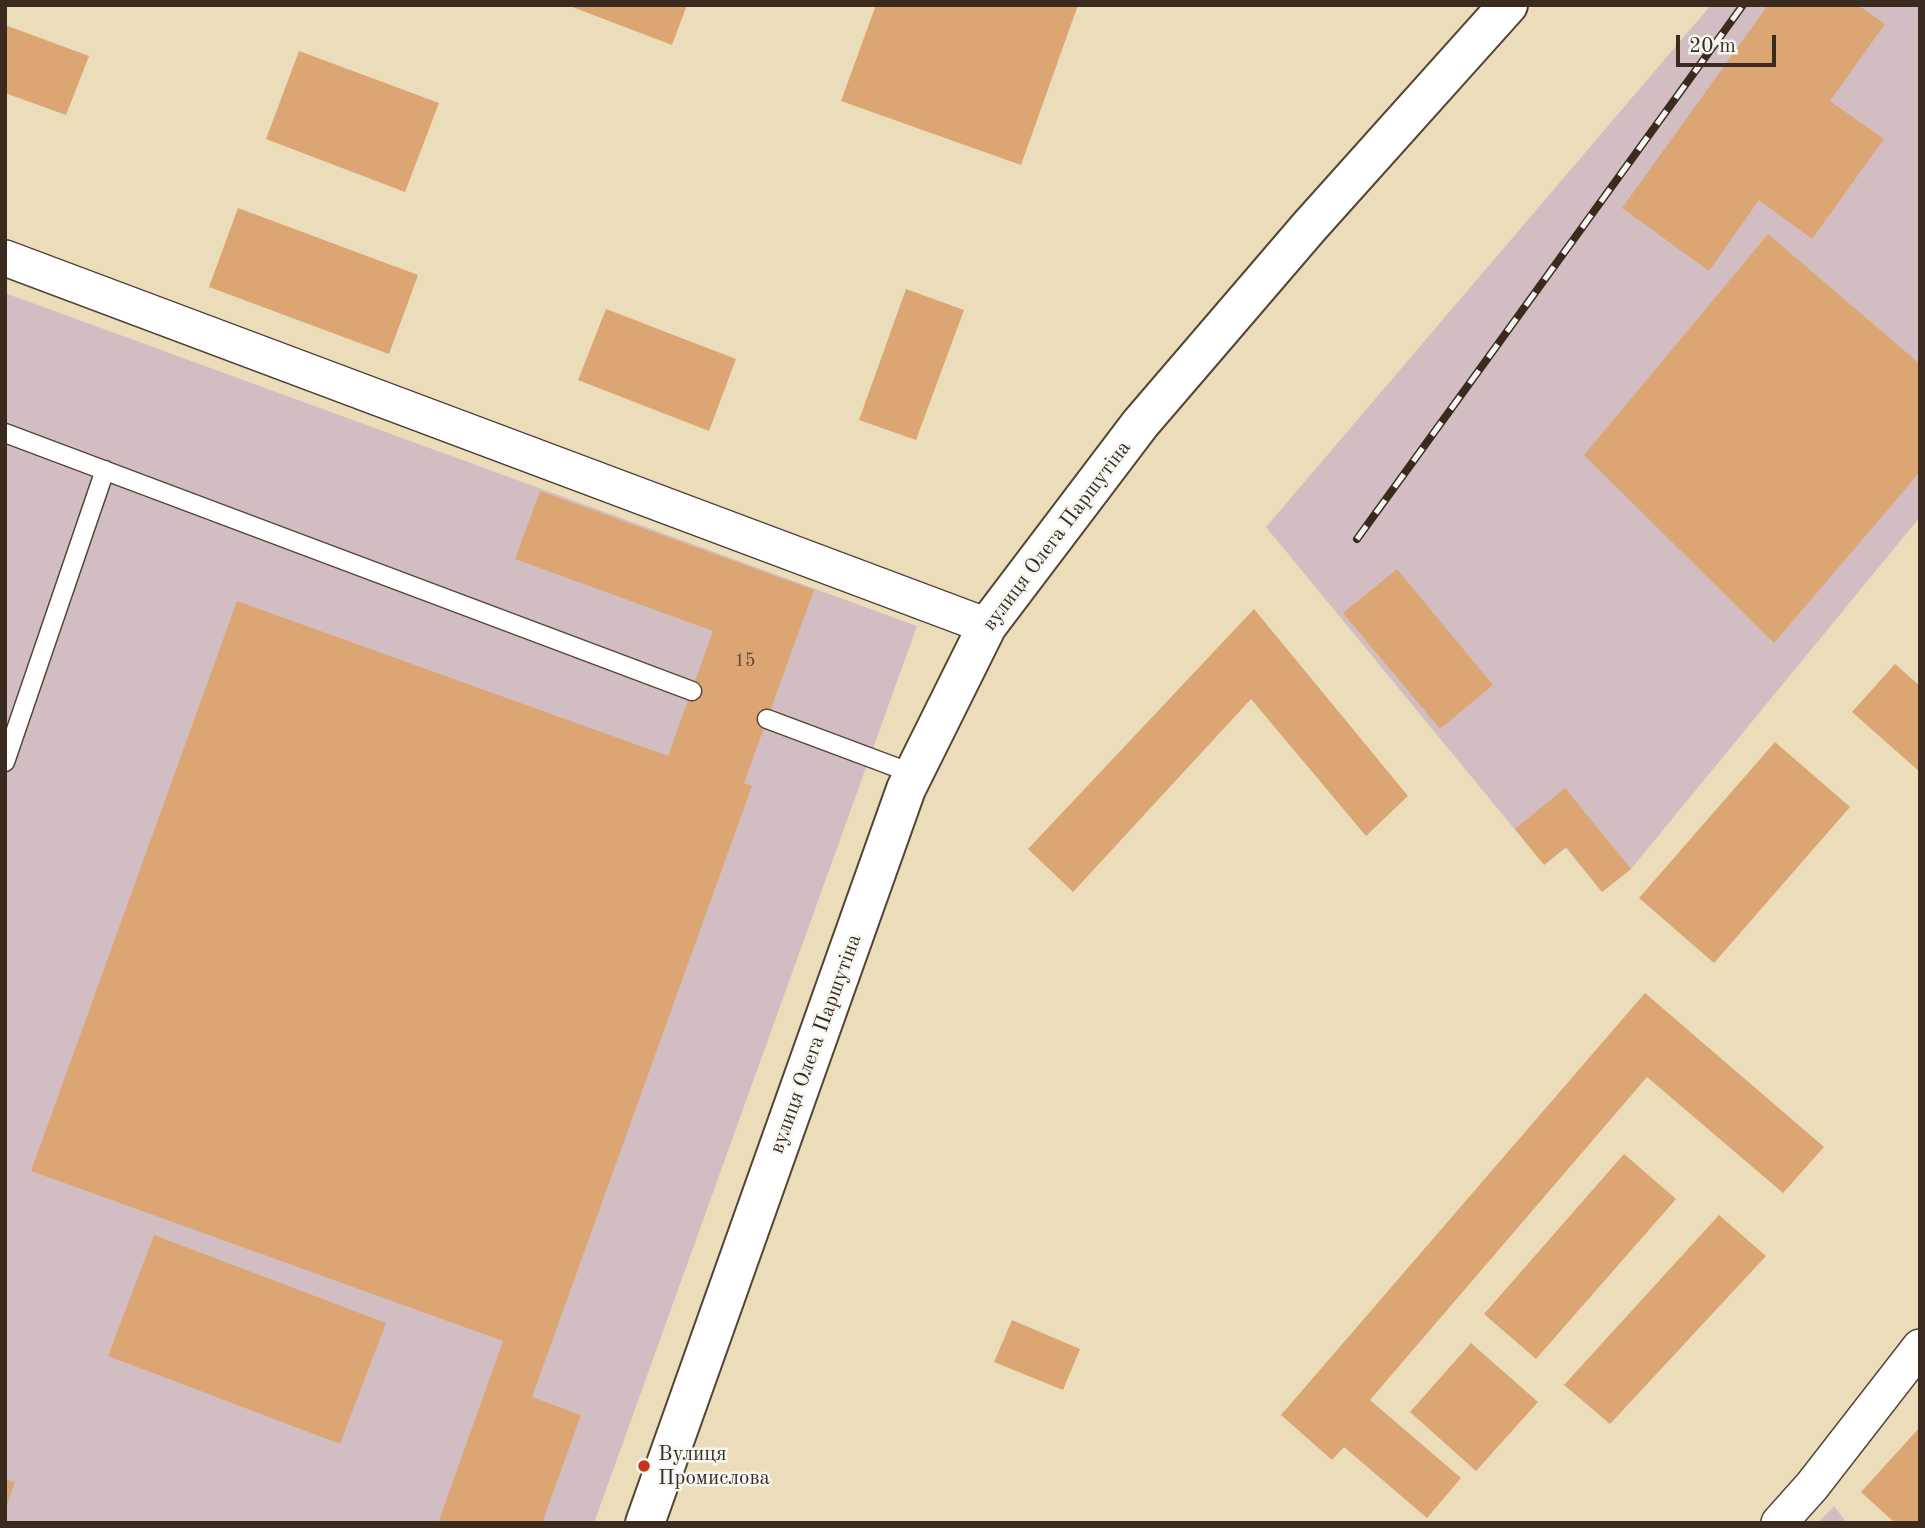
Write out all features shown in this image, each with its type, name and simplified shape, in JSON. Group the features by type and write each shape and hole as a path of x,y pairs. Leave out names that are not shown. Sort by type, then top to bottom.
{"street":[{"name":"вулиця Олега Паршутіна","path":"645,1523 914,774 986,626 1140,424 1309,227 1508,5"},
{"path":"5,258 986,626"},
{"path":"1779,1523 1812,1486 1920,1347"}],"lane":[{"path":"5,433 692,691"},
{"path":"5,762 105,470"},
{"path":"767,719 914,774"}],"shaded area":[{"path":"1711,5 1920,5 1920,517 1631,869 1602,892 1566,848 1544,865 1266,527"},
{"path":"5,293 917,626 594,1523 5,1523"},
{"path":"1834,1506 1847,1523 1818,1523"}],"building":[{"path":"567,5 687,5 672,45"},
{"path":"876,5 1078,5 1021,165 841,101"},
{"path":"1768,5 1858,5 1885,24 1830,101 1884,139 1812,239 1759,200 1709,271 1622,208"},
{"path":"5,25 89,56 66,115 5,93"},
{"path":"299,51 439,103 405,192 266,139"},
{"path":"238,208 418,275 389,354 209,287"},
{"path":"1768,234 1920,364 1920,472 1774,643 1584,455"},
{"path":"906,289 964,310 916,440 859,420"},
{"path":"606,309 736,359 709,431 578,380"},
{"path":"540,491 814,590 744,783 752,786 532,1397 581,1415 542,1523 438,1523 503,1341 31,1171 237,601 668,756 713,631 515,559"},
{"path":"1397,569 1493,685 1440,729 1343,613"},
{"path":"1254,609 1408,796 1366,836 1251,699 1073,892 1028,849"},
{"path":"1895,664 1920,686 1920,772 1852,712"},
{"path":"1775,742 1850,807 1714,963 1639,898"},
{"path":"1565,788 1631,869 1602,892 1566,847 1544,865 1515,829"},
{"path":"1645,993 1824,1147 1783,1193 1647,1077 1370,1400 1461,1478 1427,1518 1344,1447 1332,1460 1281,1415"},
{"path":"1624,1154 1676,1199 1536,1359 1484,1314"},
{"path":"1719,1215 1766,1256 1610,1424 1564,1385"},
{"path":"154,1235 386,1323 340,1444 108,1356"},
{"path":"1012,1320 1080,1349 1063,1390 994,1362"},
{"path":"1471,1343 1538,1402 1476,1471 1410,1412"},
{"path":"1920,1427 1920,1523 1895,1523 1861,1492"},
{"path":"5,1479 15,1482 6,1507 5,1507"}],"railway":[{"path":"1357,539 1743,5"}],"place":[{"name":"Вулиця Промислова","path":"644,1466"}]}
